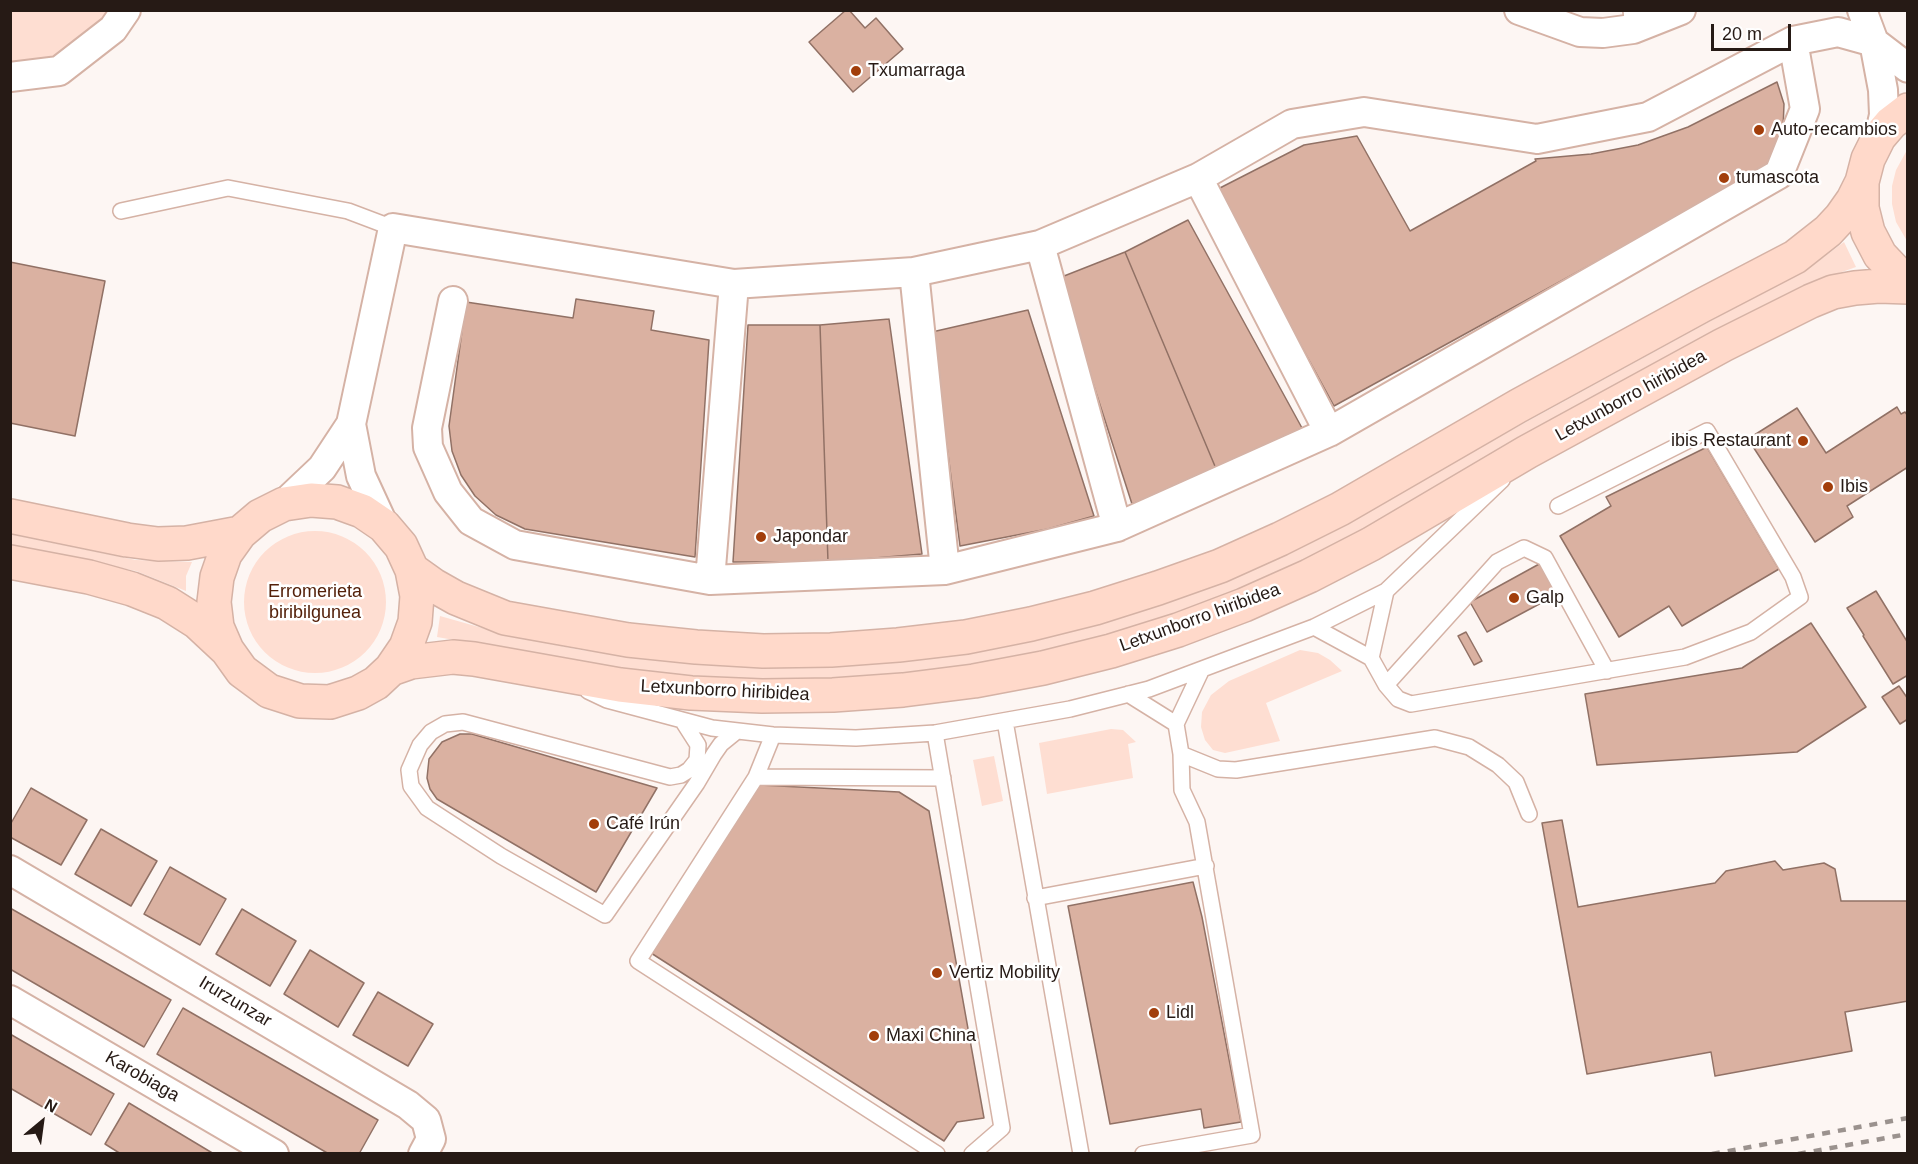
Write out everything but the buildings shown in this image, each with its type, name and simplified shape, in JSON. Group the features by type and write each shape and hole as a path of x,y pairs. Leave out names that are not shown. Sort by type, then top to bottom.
{"main road":[{"path":"412,570 456,598 505,618 628,640 764,651 831,650 966,637 1095,608 1210,569 1281,539 1340,509 1518,406 1691,311 1795,257 1828,231 1841,217 1862,182 1868,159 1879,137 1891,123 1908,110"},
{"path":"1862,182 1862,208 1868,232 1880,255 1897,273 1908,280"},
{"name":"Letxunborro hiribidea","path":"391,669 422,660 453,657 474,658 620,685 691,693 797,695 903,690 974,681 1043,668 1111,651 1179,630 1266,595 1371,544 1527,452 1723,345 1811,301 1833,292 1855,288 1908,287"},
{"path":"10,562 89,577 149,595 167,603 197,622 227,650 242,671 269,691 300,701 330,702 358,693 376,683 391,669 406,647 415,622 417,596 412,570 401,546 384,526 362,511 338,502 311,500 284,504 260,516 240,533 225,554 217,577 215,610 217,627 227,650"},
{"path":"10,516 127,540 158,544 187,543 240,533"}],"street":[{"path":"1519,10 1580,32 1603,33 1632,20 1681,10"},
{"path":"1862,10 1874,42 1883,90 1884,115 1879,137"},
{"path":"10,77 59,71 119,17"},
{"path":"284,504 322,468 351,424 393,228 734,284 914,272 1040,246 1198,178 1292,124 1364,112 1537,139 1648,117 1793,41 1838,32 1874,42 1908,68"},
{"path":"453,301 427,428 428,447 448,492 471,521 515,545 710,580 945,570 1117,527 1329,432 1779,174 1805,109 1793,41"},
{"path":"1198,178 1329,432"},
{"path":"1040,246 1117,527"},
{"path":"914,272 945,570"},
{"path":"710,580 734,284"},
{"path":"351,424 361,476 384,526"},
{"name":"Irurzunzar","path":"10,870 408,1105 426,1120 430,1139 423,1154"},
{"name":"Karobiaga","path":"10,1000 274,1154"}],"lane":[{"path":"121,211 228,188 348,211 393,228"},
{"path":"1314,627 1371,658 1386,685 1398,699 1410,704 1685,657 1751,632 1800,597 1793,577 1707,431 1557,506"},
{"path":"550,673 607,700 712,728 773,735 856,738 935,733 1070,710 1128,694 1202,669 1314,627 1386,591 1491,492 1527,452"},
{"path":"1386,685 1497,562 1524,548 1545,558 1607,671"},
{"path":"1371,658 1386,591"},
{"path":"1143,1154 1252,1135 1206,866 1197,822 1182,790 1181,754 1176,724 1202,669"},
{"path":"1128,694 1176,724"},
{"path":"682,720 698,745 697,760 690,770 681,775 670,777 462,722 445,724 431,732 420,745 409,770 411,786 427,808 501,856 605,915 702,776 721,744 737,731"},
{"path":"1005,721 1081,1154"},
{"path":"935,733 1002,1128 972,1154"},
{"path":"773,735 756,777 638,960 937,1154"},
{"path":"1181,754 1218,769 1236,770 1435,738 1468,747 1498,765 1516,782 1529,814"},
{"path":"756,777 943,778"},
{"path":"1035,898 1206,866"}],"green space":[{"path":"10,11 117,11 59,71 11,77"},
{"path":"1907,150 1907,241 1896,222 1892,204 1892,186 1896,170"},
{"path":"1844,242 1856,267 1822,279 1717,333 1352,537 1289,568 1222,596 1161,620 1100,638 997,661 930,672 862,678 778,680 708,678 626,670 437,637 440,616 507,635 581,650 672,661 908,660 1415,483 1813,265"},
{"name":"Erromerieta biribilgunea","path":"315,531 342,536 365,552 381,575 386,602 381,629 365,652 342,668 315,673 288,668 265,652 249,629 244,602 249,575 265,552 288,536"},
{"path":"10,534 136,560 192,562 186,576 186,591 136,571 11,545"},
{"path":"1300,650 1318,653 1342,671 1266,703 1280,741 1225,753 1213,750 1205,740 1201,727 1202,712 1211,695 1229,681"},
{"path":"1111,729 1123,730 1136,742 1128,744 1133,778 1047,794 1039,743"},
{"path":"994,756 1003,801 982,806 973,760"}],"railway":[{"path":"1712,1154 1908,1118"},
{"path":"1798,1154 1908,1134"}],"place":[{"name":"Txumarraga","path":"856,71"},
{"name":"Auto-recambios","path":"1759,130"},
{"name":"tumascota","path":"1724,178"},
{"name":"ibis Restaurant","path":"1803,441"},
{"name":"Ibis","path":"1828,487"},
{"name":"Japondar","path":"761,537"},
{"name":"Galp","path":"1514,598"},
{"name":"Café Irún","path":"594,824"},
{"name":"Vertiz Mobility","path":"937,973"},
{"name":"Lidl","path":"1154,1013"},
{"name":"Maxi China","path":"874,1036"}]}
